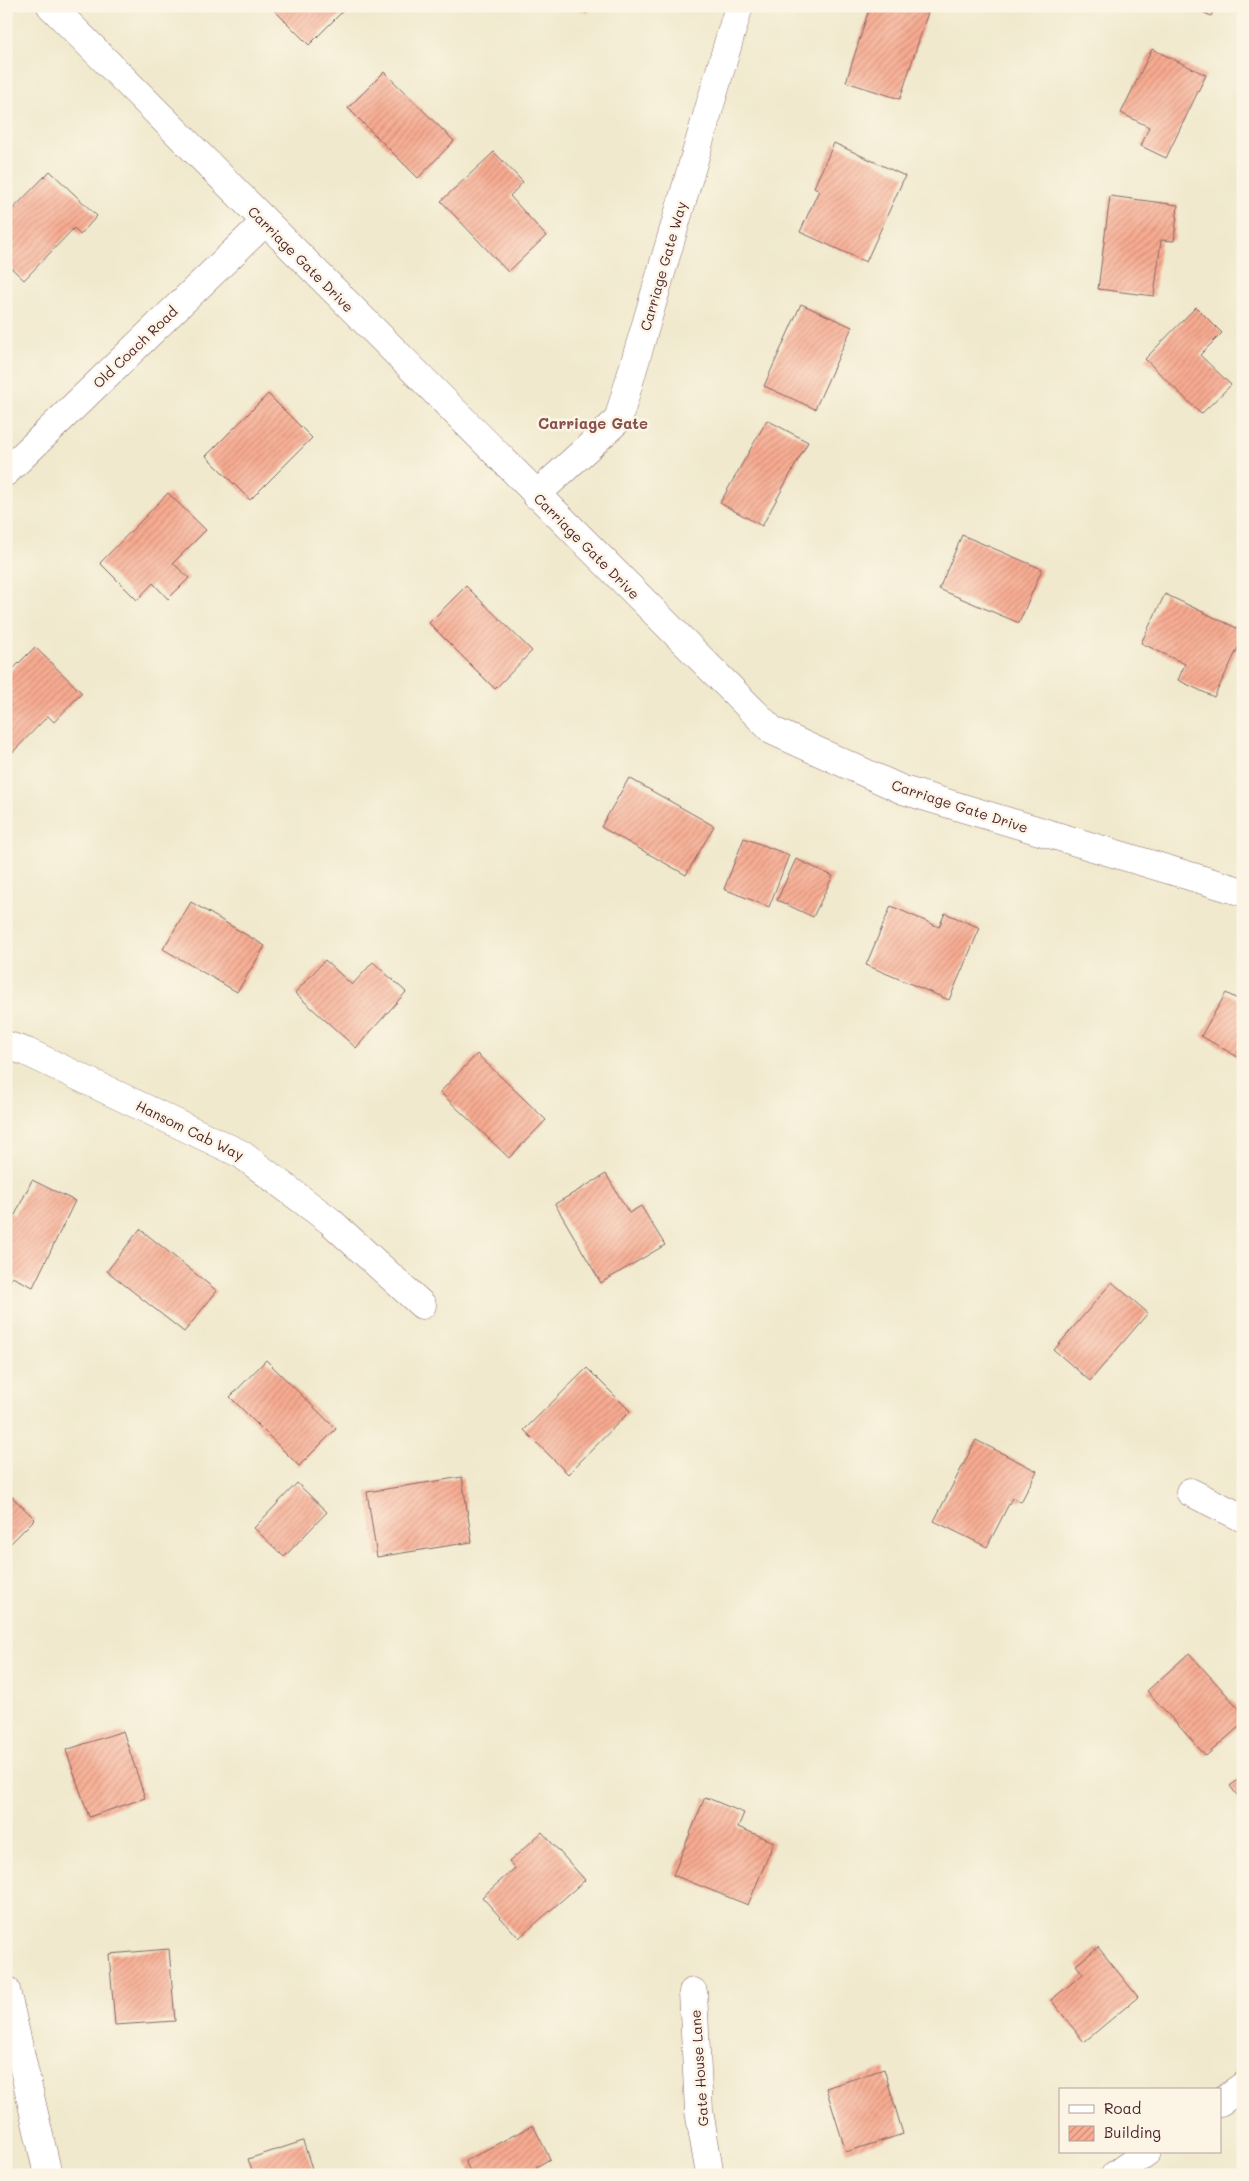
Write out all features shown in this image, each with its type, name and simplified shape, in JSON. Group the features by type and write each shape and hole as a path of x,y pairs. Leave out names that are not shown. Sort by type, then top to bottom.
{"street":[{"name":"Carriage Gate Drive","path":"51,6 773,731 903,790 1243,892"},
{"name":"Carriage Gate Way","path":"536,495 618,420 739,6"},
{"name":"Old Coach Road","path":"6,472 264,222"},
{"name":"Hansom Cab Way","path":"6,1044 27,1052 241,1154 330,1221 422,1305"},
{"path":"1190,1492 1243,1518"},
{"path":"6,1990 48,2175"},
{"name":"Gate House Lane","path":"693,1992 699,2111 710,2175"},
{"path":"1222,2101 1243,2086"},
{"path":"1115,2175 1144,2154"}],"building":[{"path":"270,6 348,6 309,45"},
{"path":"574,6 590,6 587,13"},
{"path":"870,6 930,6 900,99 846,82"},
{"path":"1190,6 1216,6 1211,16"},
{"path":"1152,49 1206,75 1166,158 1141,146 1149,127 1121,113"},
{"path":"384,72 454,141 418,178 348,108"},
{"path":"834,143 905,176 866,262 800,232 819,190 814,187"},
{"path":"494,152 523,182 510,196 546,236 508,272 441,201"},
{"path":"50,171 97,216 80,235 74,228 24,280 6,263 6,216"},
{"path":"1110,196 1178,205 1174,241 1161,240 1154,296 1098,289"},
{"path":"801,304 852,327 815,409 764,386"},
{"path":"1196,307 1222,333 1200,355 1231,385 1201,414 1145,359"},
{"path":"268,394 312,438 250,500 206,456"},
{"path":"767,420 808,442 762,526 720,503"},
{"path":"168,493 206,530 173,563 189,578 168,599 153,583 137,600 100,563"},
{"path":"962,535 1042,569 1019,623 939,589"},
{"path":"466,586 532,651 495,689 429,623"},
{"path":"1165,594 1243,631 1243,638 1214,697 1178,680 1185,664 1141,643"},
{"path":"35,647 82,693 54,722 48,716 8,757 6,755 6,676"},
{"path":"629,778 714,826 686,875 601,827"},
{"path":"744,838 789,855 769,907 724,889"},
{"path":"796,859 833,876 813,917 777,900"},
{"path":"191,902 265,946 237,992 163,949"},
{"path":"891,906 939,927 945,913 980,928 949,1000 866,965"},
{"path":"325,960 352,985 373,962 406,992 356,1048 295,993"},
{"path":"1226,993 1243,1002 1243,1060 1201,1036"},
{"path":"477,1054 546,1120 509,1158 440,1092"},
{"path":"606,1174 629,1213 641,1206 665,1245 601,1283 555,1204"},
{"path":"32,1180 75,1201 33,1287 12,1277 6,1290 6,1211 15,1215"},
{"path":"140,1229 217,1291 184,1332 107,1271"},
{"path":"1112,1282 1148,1313 1090,1381 1054,1350"},
{"path":"266,1360 336,1429 299,1466 230,1397"},
{"path":"587,1368 630,1411 568,1474 524,1430"},
{"path":"976,1440 1037,1471 1021,1502 1012,1498 987,1547 934,1521"},
{"path":"462,1477 472,1542 377,1557 367,1492"},
{"path":"297,1483 327,1512 284,1557 254,1528"},
{"path":"6,1491 35,1519 6,1548"},
{"path":"1189,1653 1243,1713 1243,1723 1206,1756 1147,1691"},
{"path":"123,1731 145,1798 89,1817 66,1750"},
{"path":"1243,1776 1243,1803 1230,1786"},
{"path":"705,1797 744,1813 738,1827 774,1842 748,1905 673,1875"},
{"path":"542,1832 585,1880 519,1938 482,1897 515,1868 509,1862"},
{"path":"1098,1947 1138,1997 1084,2042 1051,2000 1083,1974 1076,1965"},
{"path":"169,1949 175,2021 115,2025 109,1954"},
{"path":"884,2069 903,2134 846,2152 826,2088"},
{"path":"533,2125 550,2159 536,2167 540,2175 472,2175 465,2161"},
{"path":"303,2141 314,2175 254,2175 248,2159"}],"district":[{"name":"Carriage Gate","path":"593,423"}]}
